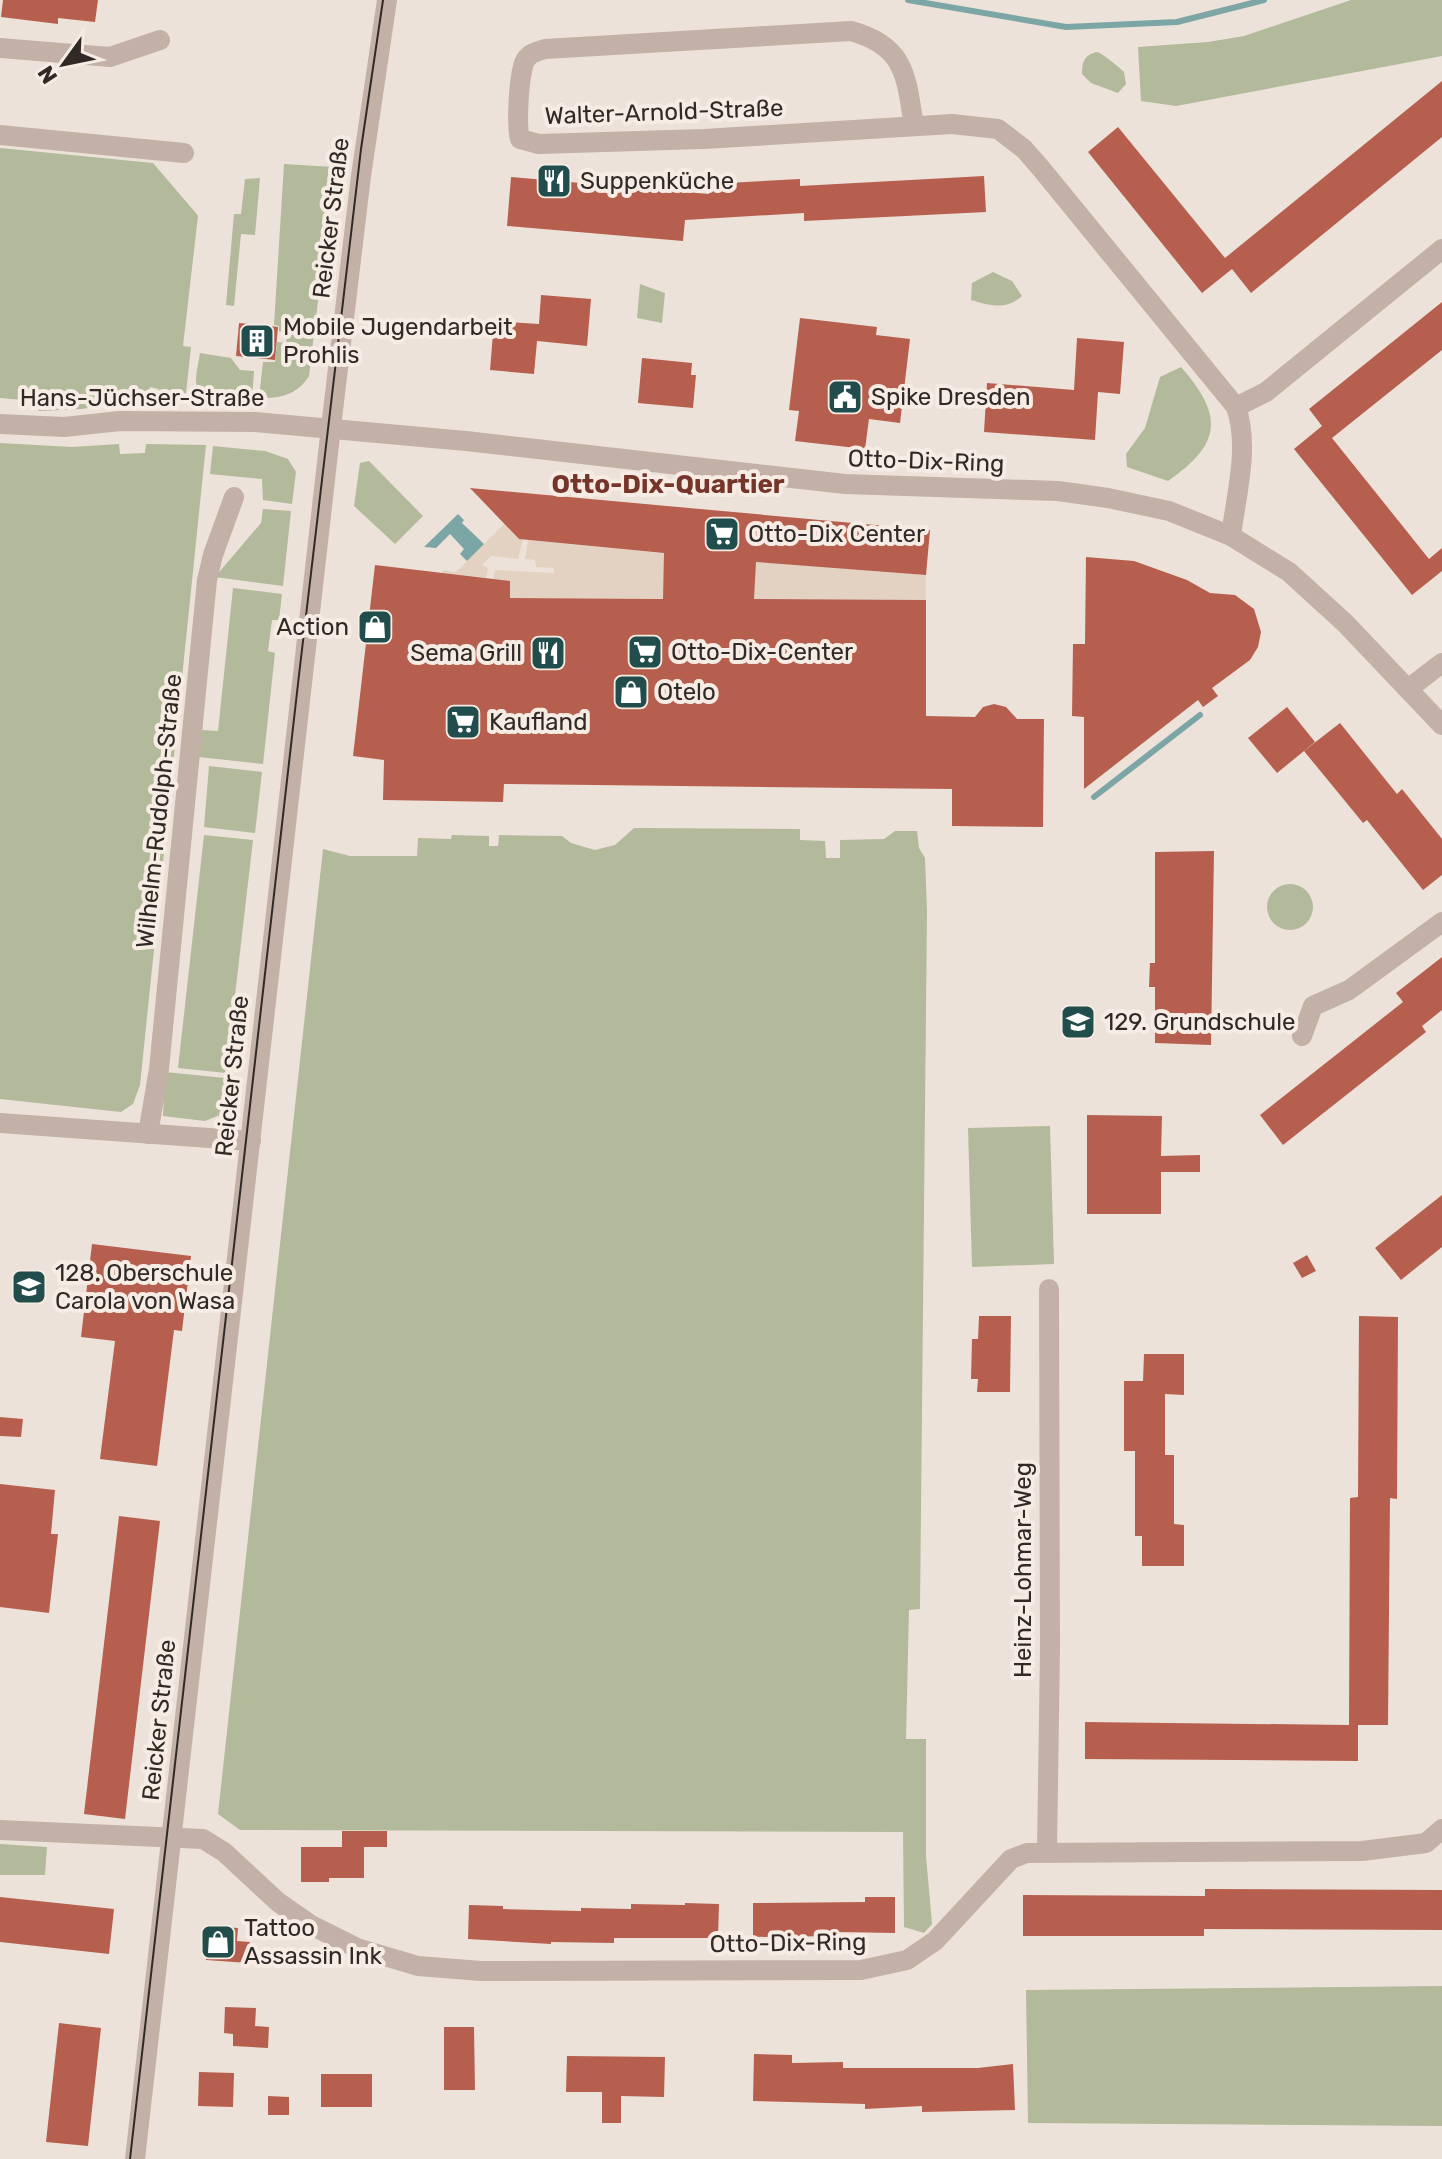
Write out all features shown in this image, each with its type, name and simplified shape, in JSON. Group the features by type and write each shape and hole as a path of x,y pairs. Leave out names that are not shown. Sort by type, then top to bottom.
{"street":[{"name":"Reicker Straße","path":"135,2159 331,427 361,176 387,0"},
{"name":"Walter-Arnold-Straße","path":"914,126 905,71 889,47 851,31 545,49 532,53 525,62 516,125 520,139 539,144 704,139 952,124 998,129 1024,149 1236,407"},
{"path":"0,48 110,57 160,40"},
{"path":"0,135 184,153"},
{"path":"1231,536 1242,447 1241,422 1236,407 1266,392 1442,249"},
{"name":"Hans-Jüchser-Straße","path":"0,424 64,427 120,421 191,419 331,427"},
{"name":"Otto-Dix-Ring","path":"331,427 845,484 1069,492 1169,511 1231,536 1289,572 1345,623 1442,725"},
{"name":"Wilhelm-Rudolph-Straße","path":"148,1134 159,1069 207,580 234,497"},
{"path":"1408,689 1442,663"},
{"path":"1302,1036 1313,1006 1349,990 1442,922"},
{"path":"0,1123 251,1141"},
{"name":"Heinz-Lohmar-Weg","path":"1047,1852 1049,1289"},
{"name":"Otto-Dix-Ring","path":"0,1830 203,1839 224,1852 278,1902 311,1925 357,1948 418,1966 481,1971 861,1970 907,1960 935,1941 1011,1859 1027,1853 1362,1851 1426,1843 1442,1829"}],"green space":[{"path":"1351,0 1442,0 1442,56 1176,106 1141,101 1138,47 1244,36"},
{"path":"1097,52 1124,72 1126,84 1118,93 1091,83 1082,74 1085,60"},
{"path":"0,148 153,163 195,212 198,216 183,346 191,347 186,393 158,396 159,389 150,387 148,397 82,409 39,411 36,401 0,398"},
{"path":"284,164 334,167 309,376 300,387 288,394 259,398 263,362 275,362 277,342 286,343 288,333 279,331 279,326 274,325"},
{"path":"260,178 255,235 241,234 234,306 226,305 234,214 241,214 245,179"},
{"path":"993,272 1012,281 1022,296 998,306 971,300 972,283"},
{"path":"640,284 665,293 662,323 637,318"},
{"path":"200,353 231,358 240,370 254,371 252,398 213,395 200,390 196,379"},
{"path":"1181,367 1204,400 1210,414 1211,428 1199,454 1168,481 1127,467 1126,454 1145,428 1160,377"},
{"path":"0,443 72,447 119,444 120,454 145,453 146,444 206,445 140,1085 133,1104 121,1112 0,1099"},
{"path":"213,446 265,451 288,459 296,472 292,504 263,500 262,479 210,474"},
{"path":"369,461 423,516 395,544 354,506 360,463"},
{"path":"263,509 291,511 283,586 215,577 261,523"},
{"path":"233,588 282,594 279,620 272,620 268,651 275,653 263,764 199,757 201,730 218,731"},
{"path":"209,766 262,772 255,833 204,827"},
{"path":"634,828 800,829 800,840 825,841 826,858 840,858 840,840 884,839 895,831 917,831 919,848 925,858 920,1609 909,1610 906,1739 926,1739 926,1856 932,1924 924,1933 904,1927 903,1832 240,1830 218,1814 323,849 350,856 417,856 418,838 489,836 489,846 498,846 499,835 562,836 571,843 595,850 615,845"},
{"path":"204,835 253,840 226,1073 178,1068"},
{"path":"1290,884 1306,891 1313,907 1306,923 1290,930 1274,923 1267,907 1274,891"},
{"path":"165,1072 225,1078 220,1115 205,1121 163,1116"},
{"path":"1050,1126 1054,1264 972,1267 968,1128"},
{"path":"0,1844 47,1847 45,1875 0,1875"},
{"path":"1442,1986 1442,2126 1028,2123 1026,1990"}],"shaded area":[{"path":"504,524 519,539 523,539 518,559 491,556 482,565 488,568 486,578 493,579 495,570 554,573 554,568 536,567 535,560 525,559 528,540 926,575 926,600 510,598 510,581 434,603 443,570 456,572"}],"water":[{"path":"458,514 464,520 462,523 484,544 467,561 460,554 464,549 450,534 436,548 424,547"}],"building":[{"path":"3,0 98,0 95,22 58,18 58,24 1,17"},
{"path":"1442,81 1442,137 1251,293 1232,269 1202,293 1088,152 1118,127 1225,258"},
{"path":"984,176 986,212 804,221 804,213 685,220 683,241 507,226 511,177 709,194 709,184 800,179 800,186"},
{"path":"541,295 591,299 587,346 537,341 534,374 490,370 494,321 539,324"},
{"path":"1442,302 1442,350 1332,438 1429,559 1442,548 1442,571 1412,595 1294,449 1322,426 1309,409"},
{"path":"800,318 877,327 876,335 910,339 900,423 869,419 865,449 795,441 799,411 789,410"},
{"name":"Mobile Jugendarbeit Prohlis","path":"239,323 278,327 275,360 236,356"},
{"path":"1077,338 1124,342 1120,394 1098,392 1095,440 984,432 987,383 1074,390"},
{"path":"642,358 692,363 691,375 696,375 693,408 638,403"},
{"name":"Otto-Dix-Center","path":"470,488 930,530 926,575 756,562 754,599 926,600 926,716 975,717 983,707 994,704 1006,707 1017,719 1044,719 1043,827 952,826 952,789 504,784 503,802 383,800 384,760 353,756 375,565 510,581 510,598 663,599 664,553 519,539"},
{"path":"1086,557 1134,561 1187,580 1210,593 1235,595 1254,609 1261,632 1258,647 1250,660 1212,688 1218,696 1203,707 1198,700 1084,789 1084,717 1072,716 1073,644 1085,644"},
{"path":"1287,707 1315,742 1277,773 1248,738"},
{"path":"1340,723 1397,794 1402,789 1442,839 1442,875 1423,890 1367,820 1363,823 1304,751"},
{"name":"129. Grundschule","path":"1214,851 1211,1045 1155,1043 1155,987 1149,987 1150,963 1155,963 1155,852"},
{"path":"1442,957 1442,1010 1422,1026 1426,1032 1283,1145 1260,1115 1403,1002 1396,993"},
{"path":"1087,1115 1162,1116 1161,1156 1200,1155 1200,1172 1161,1172 1161,1214 1087,1214"},
{"path":"1442,1195 1442,1247 1401,1280 1375,1248"},
{"path":"92,1244 191,1256 182,1331 174,1330 157,1466 100,1459 115,1341 81,1337"},
{"path":"1307,1255 1316,1271 1302,1278 1293,1263"},
{"path":"979,1316 1011,1316 1010,1392 977,1392 978,1379 971,1379 972,1339 978,1339"},
{"path":"1359,1316 1398,1317 1397,1499 1390,1498 1388,1725 1358,1725 1358,1761 1085,1759 1085,1722 1349,1725 1350,1498 1358,1497"},
{"path":"1144,1354 1184,1354 1184,1395 1165,1394 1165,1455 1174,1455 1174,1524 1184,1525 1184,1566 1142,1566 1142,1536 1135,1536 1135,1451 1124,1451 1124,1381 1143,1381"},
{"path":"0,1417 23,1419 21,1437 0,1436"},
{"path":"0,1484 55,1490 51,1534 58,1534 49,1613 0,1607"},
{"path":"119,1516 160,1521 125,1819 84,1814"},
{"path":"342,1831 387,1831 387,1847 364,1847 364,1878 301,1882 301,1847 342,1847"},
{"path":"1205,1889 1442,1890 1442,1930 1204,1929 1204,1936 1023,1936 1023,1895 1205,1896"},
{"path":"0,1897 114,1909 109,1954 0,1942"},
{"path":"865,1897 895,1897 895,1933 837,1932 837,1936 753,1937 753,1903 865,1902"},
{"path":"631,1904 719,1904 718,1938 614,1938 614,1943 551,1944 468,1939 469,1905 581,1911 581,1908 631,1909"},
{"path":"208,1926 238,1928 237,1941 250,1942 248,1963 206,1960"},
{"path":"225,2007 256,2008 255,2026 269,2027 268,2048 233,2046 233,2034 224,2033"},
{"path":"59,2023 101,2028 88,2146 46,2142"},
{"path":"444,2027 474,2027 475,2090 444,2090"},
{"path":"754,2054 792,2055 792,2063 843,2062 843,2068 978,2068 1013,2064 1015,2110 922,2112 922,2106 865,2109 865,2104 753,2101"},
{"path":"567,2056 665,2057 664,2097 621,2096 621,2123 602,2123 602,2092 566,2092"},
{"path":"199,2072 234,2073 233,2107 198,2106"},
{"path":"321,2074 372,2074 372,2107 321,2107"},
{"path":"268,2096 289,2097 289,2115 268,2115"}],"waterway":[{"path":"908,0 1066,27 1177,22 1264,0"},
{"path":"1094,797 1200,715"}],"tram line":[{"path":"130,2159 299,675 361,149 383,0"}],"place":[{"name":"Suppenküche","path":"554,181"},
{"name":"Mobile Jugendarbeit Prohlis","path":"257,341"},
{"name":"Spike Dresden","path":"845,397"},
{"name":"Otto-Dix Center","path":"722,534"},
{"name":"Action","path":"375,627"},
{"name":"Otto-Dix-Center","path":"645,652"},
{"name":"Sema Grill","path":"548,653"},
{"name":"Otelo","path":"631,692"},
{"name":"Kaufland","path":"463,722"},
{"name":"129. Grundschule","path":"1078,1022"},
{"name":"128. Oberschule Carola von Wasa","path":"29,1287"},
{"name":"Tattoo Assassin Ink","path":"218,1942"}],"district":[{"name":"Otto-Dix-Quartier","path":"668,484"}]}
